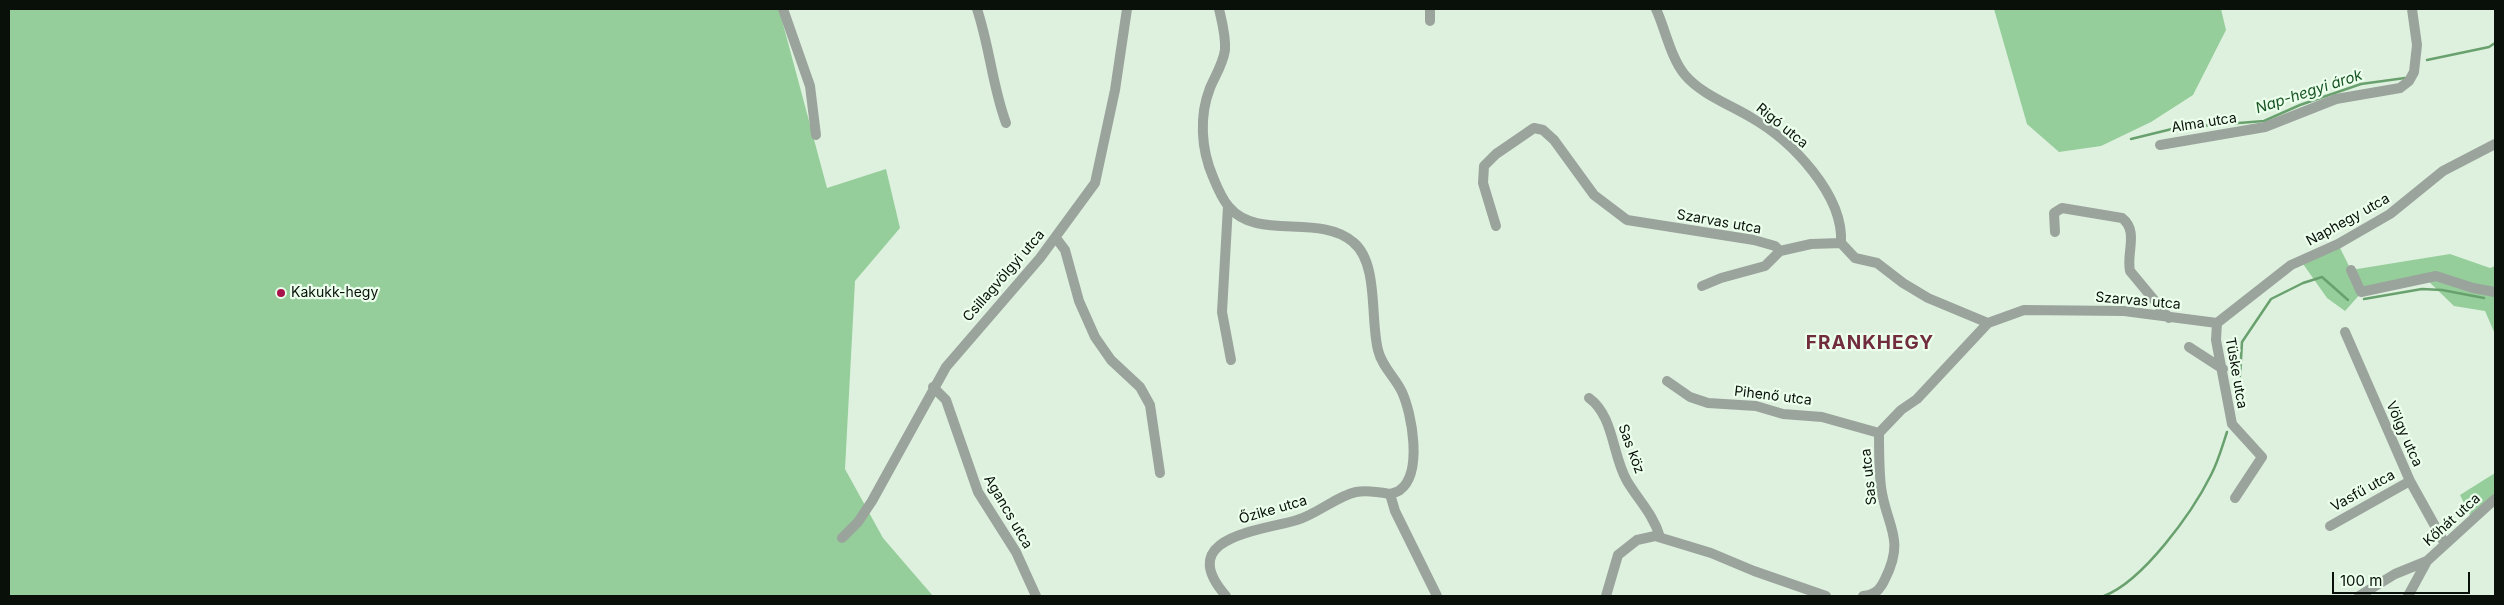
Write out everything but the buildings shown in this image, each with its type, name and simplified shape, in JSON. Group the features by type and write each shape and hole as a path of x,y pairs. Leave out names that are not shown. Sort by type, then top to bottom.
{"street":[{"path":"784,9 809,81 816,135"},
{"path":"977,9 989,44 995,91 1006,123"},
{"name":"Csillagvölgyi utca","path":"842,538 858,522 872,501 933,387 958,351 1023,279 1092,189 1098,176 1115,90 1128,9"},
{"path":"1219,9 1225,35 1225,50 1204,105 1203,137 1207,162 1228,206 1241,217 1258,224 1313,228 1335,232 1352,240 1363,252 1368,265 1378,348 1385,367 1401,390 1406,401 1413,447 1414,462 1408,480 1400,490 1390,494 1395,511 1437,596"},
{"path":"1430,9 1430,21"},
{"name":"Rigó utca","path":"1656,9 1679,66 1691,81 1755,119 1809,166 1824,186 1838,211 1842,232 1841,243"},
{"name":"Alma utca","path":"2160,145 2265,127 2336,99 2400,88 2409,81 2414,72 2416,62 2417,45 2412,9"},
{"name":"Szarvas utca","path":"1496,226 1483,183 1484,166 1496,154 1534,128 1543,130 1554,140 1594,195 1626,220 1754,240 1780,251"},
{"name":"Naphegy utca","path":"2217,323 2291,265 2338,244 2390,214 2444,171 2495,144"},
{"path":"1228,206 1222,312 1231,360"},
{"path":"2055,232 2054,213 2062,208 2122,218 2128,222 2131,240 2130,271 2169,318"},
{"path":"1056,238 1065,250 1079,301 1095,337 1111,360 1140,387 1150,405 1160,473"},
{"path":"1702,286 1727,276 1765,266 1780,251 1810,244 1841,243 1855,258 1877,263 1903,283 1928,298 1988,323"},
{"path":"2351,270 2362,292 2436,276 2473,288 2495,292"},
{"name":"Szarvas utca","path":"1988,323 2024,310 2124,311 2217,323"},
{"name":"Sas utca","path":"1862,596 1872,595 1881,588 1893,563 1896,549 1894,534 1881,487 1879,433 1901,410 1917,398 1988,323"},
{"name":"Tüske utca","path":"2217,323 2215,332 2232,424 2262,457 2235,498"},
{"name":"Völgy utca","path":"2344,332 2410,481 2445,544"},
{"path":"2189,347 2222,369"},
{"name":"Pihenő utca","path":"1667,381 1690,397 1708,403 1756,406 1783,414 1822,417 1879,433"},
{"name":"Agancs utca","path":"933,387 942,393 946,400 978,492 1016,552 1036,596"},
{"name":"Sas köz","path":"1589,398 1596,404 1607,422 1624,474 1654,519 1660,537"},
{"name":"Vasfű utca","path":"2330,526 2410,481"},
{"name":"Őzike utca","path":"1226,596 1214,578 1210,563 1217,547 1224,541 1237,535 1304,517 1354,492 1365,491 1390,494"},
{"name":"Kőhát utca","path":"2427,561 2495,499"},
{"path":"1606,596 1618,554 1636,540 1660,537 1711,553 1754,571 1826,596"},
{"path":"2359,596 2395,574 2427,561"},
{"path":"2408,596 2427,561"}],"green space":[{"path":"9,9 779,9 827,188 886,169 900,228 855,281 845,469 883,538 933,596 9,596"},
{"path":"1994,9 2221,9 2226,30 2193,95 2151,122 2101,146 2059,152 2027,124"},
{"path":"2338,244 2351,270 2450,254 2490,268 2495,266 2495,334 2485,311 2454,306 2424,277 2362,292 2345,311 2327,298 2301,261"},
{"path":"2495,473 2495,499 2472,519 2460,495"}],"waterway":[{"name":"Nap-hegyi árok","path":"2427,60 2489,47 2495,43"},
{"name":"Nap-hegyi árok","path":"2131,139 2176,128 2264,121 2300,105 2361,84 2405,78"},
{"path":"2240,376 2242,342 2271,299 2303,283 2322,277 2348,300"},
{"path":"2364,299 2422,289 2442,290 2484,298"},
{"path":"2104,596 2119,588 2134,576 2150,561 2179,526 2211,475 2227,432"}],"place":[{"name":"Kakukk-hegy","path":"281,293"}],"district":[{"name":"FRANKHEGY","path":"1870,343"}]}
